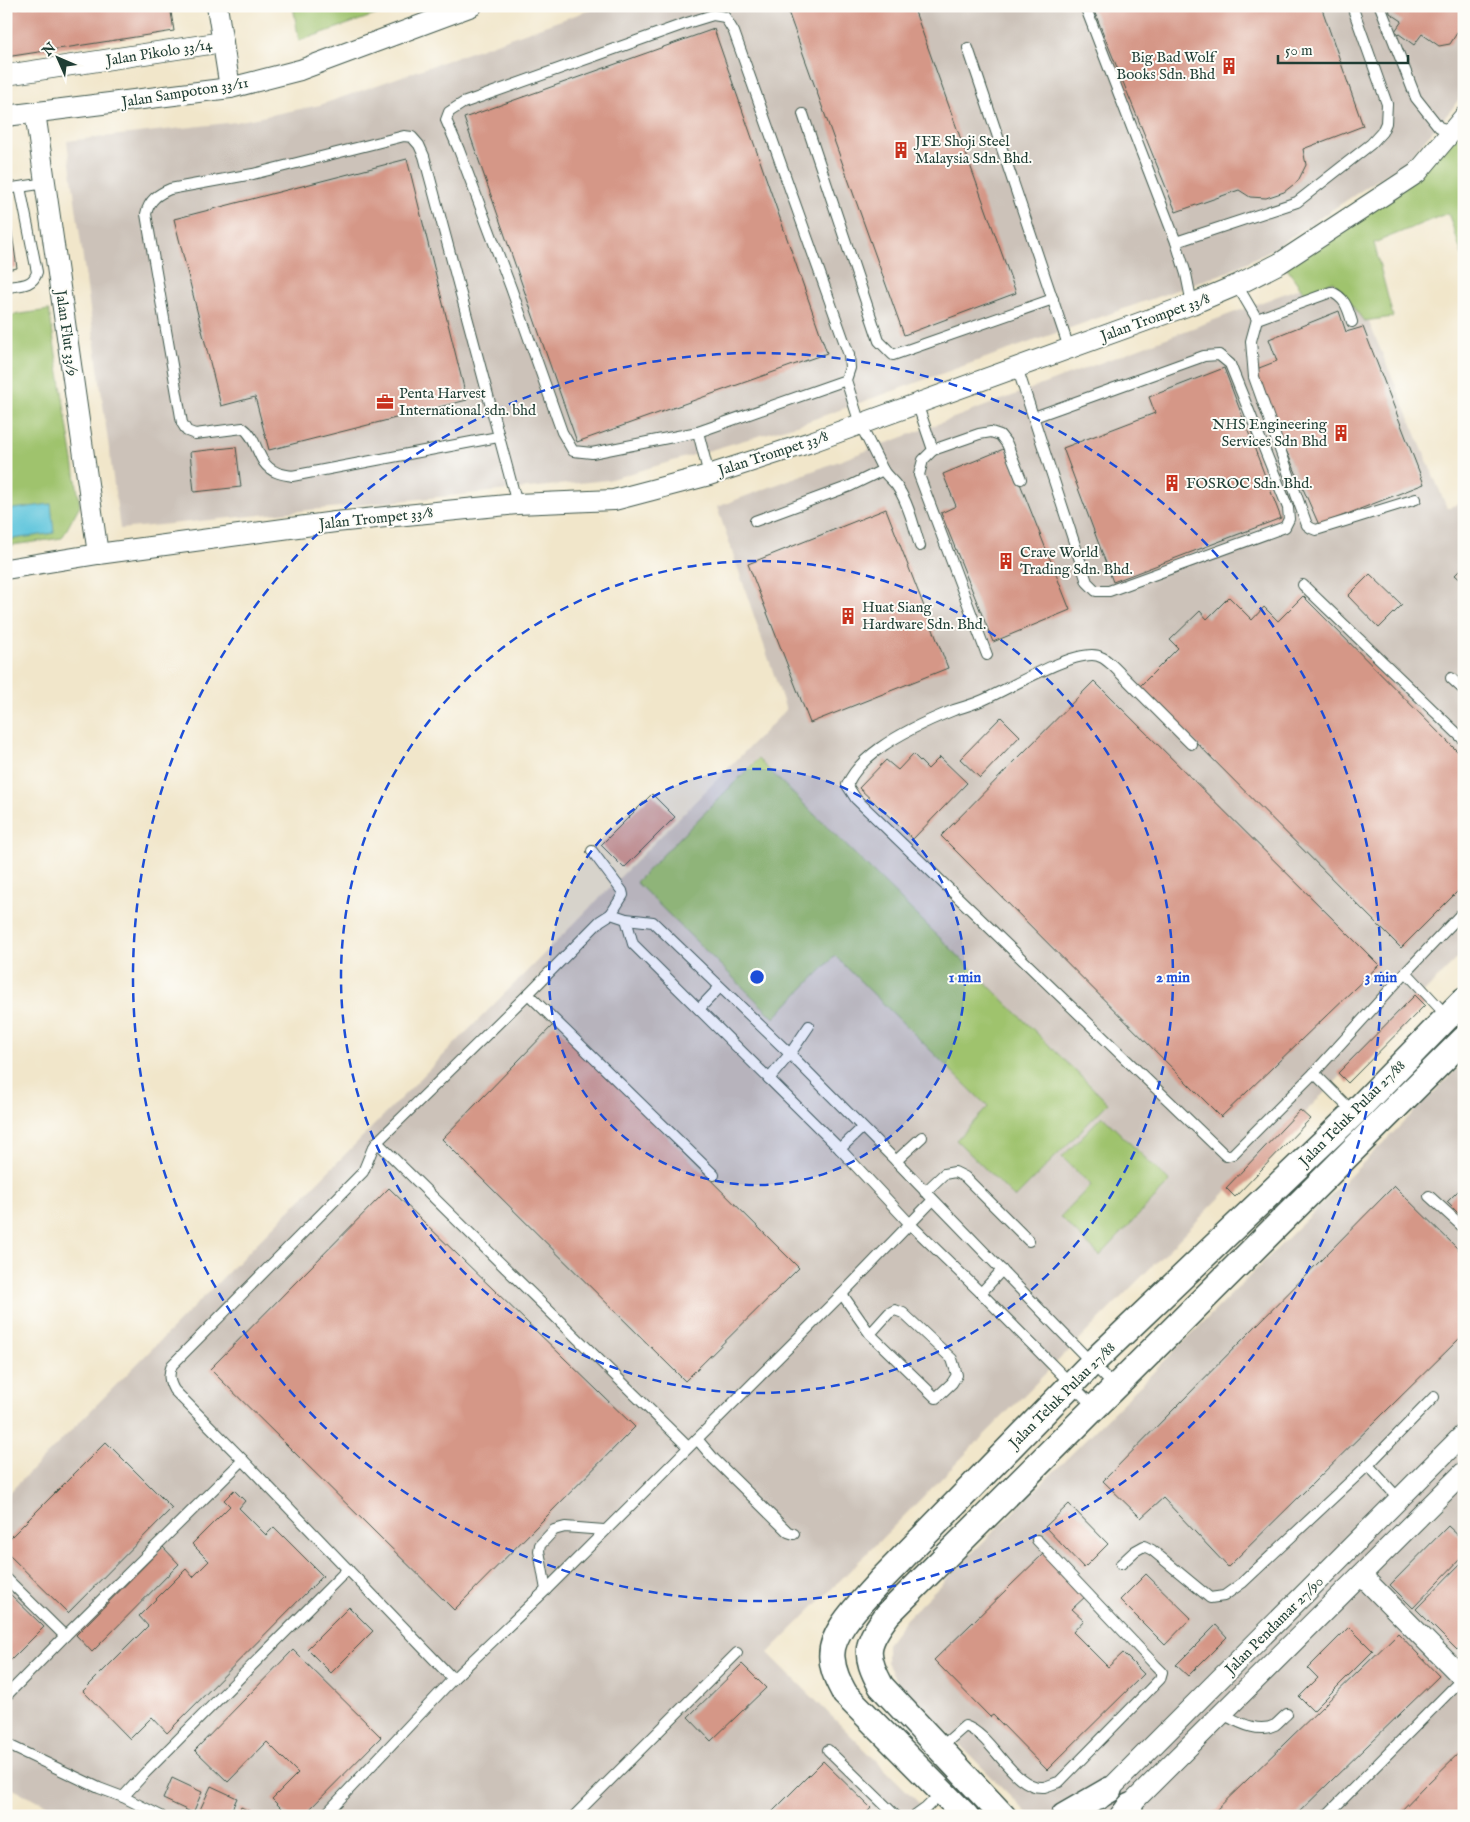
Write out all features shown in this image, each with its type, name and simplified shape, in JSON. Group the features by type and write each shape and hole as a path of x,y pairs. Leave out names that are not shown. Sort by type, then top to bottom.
{"street":[{"path":"217,6 230,88"},
{"name":"Jalan Sampoton 33/11","path":"6,116 230,88 300,70 472,6"},
{"name":"Jalan Pikolo 33/14","path":"6,75 223,42"},
{"name":"Jalan Flut 33/9","path":"35,112 98,554"},
{"name":"Jalan Trompet 33/8","path":"6,569 98,554 335,522 517,504 614,500 709,475 860,424 1237,286 1280,263 1417,173 1459,124"},
{"name":"Jalan Teluk Pulau 27/88","path":"966,1816 845,1694 836,1675 831,1656 835,1639 846,1619 880,1581 1092,1363 1354,1113 1456,1008"},
{"name":"Jalan Teluk Pulau 27/88","path":"1006,1814 881,1686 871,1668 868,1650 874,1632 888,1614 1464,1039"},
{"name":"Jalan Pendamar 27/90","path":"1084,1816 1464,1434"},
{"name":"Jalan Pendamar 27/90","path":"1125,1812 1464,1472"},
{"path":"1361,1575 1463,1678"},
{"path":"1064,1816 1110,1790"}],"lane":[{"path":"1084,6 1176,242 1186,274 1192,304"},
{"path":"1176,242 1297,202 1371,144 1382,132 1386,123 1387,104 1352,6"},
{"path":"1380,6 1416,98 1439,127 1459,124"},
{"path":"846,380 698,432 592,453 573,451 562,432 483,214 446,120 449,112 463,103 687,23 713,16 725,17 737,42 849,355 850,368 846,380 860,424 888,479 897,486 903,497 920,546"},
{"path":"968,48 1069,348"},
{"path":"803,114 879,341 893,355 1052,298"},
{"path":"498,436 292,476 276,473 266,466 260,458 250,433 243,428 195,434 186,431 182,423 178,404 146,214 148,206 161,193 170,189 253,174 404,136 412,137 419,145 424,156 517,504"},
{"path":"6,189 46,183"},
{"path":"6,287 29,284 35,279 37,272 20,187"},
{"path":"1237,286 1257,319 1251,341 1254,377 1307,525 1316,530 1416,499"},
{"path":"1257,319 1331,292 1338,294 1346,304 1352,322"},
{"path":"1018,367 1034,417 1087,582 1096,591 1109,591 1285,526 1289,519 1288,508 1230,364 1219,355 1204,356 1034,417"},
{"path":"917,403 933,450"},
{"path":"698,432 709,475"},
{"path":"987,655 919,475 923,460 933,450 979,434 991,432 1000,435 1007,444 1021,479"},
{"path":"755,521 850,486 883,470"},
{"path":"1303,584 1464,740"},
{"path":"1191,744 1112,665 1103,657 1092,655 1063,662 903,735 879,748 860,765 847,785 856,799 1226,1156 1233,1154 1314,1073 1406,972 1464,912"},
{"path":"1451,678 1464,690"},
{"path":"453,1679 244,1460 174,1390 170,1382 169,1372 172,1365 363,1172 377,1142 528,994 600,920 611,914 623,895 622,890 592,851"},
{"path":"611,914 626,920 653,922 719,988 790,1054 1116,1388"},
{"path":"626,920 633,944 770,1079 910,1224 1095,1409"},
{"path":"1406,972 1456,1008"},
{"path":"699,1010 719,988"},
{"path":"528,994 714,1175"},
{"path":"770,1079 809,1026"},
{"path":"1314,1073 1354,1113"},
{"path":"840,1150 862,1128"},
{"path":"896,1161 922,1137"},
{"path":"377,1142 688,1447"},
{"path":"925,1192 944,1174 955,1172 965,1177 1029,1241"},
{"path":"1429,1196 1464,1228"},
{"path":"324,1816 453,1679 546,1590 842,1294 933,1200"},
{"path":"981,1293 1002,1270"},
{"path":"842,1294 870,1334 936,1398 952,1383 957,1374 952,1360 902,1313 895,1310 889,1313 870,1334"},
{"path":"1121,1564 1134,1551 1144,1546 1152,1550 1210,1598 1224,1596 1242,1583 1368,1465 1434,1397"},
{"path":"697,1439 714,1459 788,1532 794,1534"},
{"path":"6,1696 244,1460"},
{"path":"1368,1465 1399,1499"},
{"path":"546,1590 539,1552 540,1544 554,1530 565,1526 604,1530"},
{"path":"940,1748 965,1726 982,1736 1010,1769 1029,1784 1043,1787 1059,1782 1160,1679 1162,1672 1037,1540"},
{"path":"123,1797 348,1569"},
{"path":"6,1578 65,1636"},
{"path":"574,1816 737,1653"},
{"path":"1326,1816 1463,1678"},
{"path":"1222,1714 1247,1726 1262,1728 1275,1725 1287,1714"},
{"path":"6,1744 161,1816"},
{"path":"828,1750 896,1816"},
{"path":"915,1816 942,1792"}],"shaded area":[{"path":"601,6 1464,6 1464,92 1451,110 1406,161 1276,247 1230,271 803,423 608,480 120,529 67,141 236,122 320,105"},
{"path":"1347,270 1447,508 1464,502 1464,952 768,1653 932,1816 72,1816 6,1786 6,1496 786,710 717,507"},
{"path":"1464,1062 1464,1816 1030,1816 896,1680 887,1663 887,1644 906,1619"}],"green space":[{"path":"293,6 401,6 299,41"},
{"path":"1464,128 1464,260 1448,213 1374,243 1393,317 1364,321 1333,281 1305,294 1285,266"},
{"path":"49,310 80,505 62,538 6,546 6,316"},
{"path":"758,759 1108,1103 1015,1198 956,1140 988,1107 835,956 774,1018 636,882"},
{"path":"1102,1116 1170,1182 1100,1256 1060,1217 1091,1185 1062,1157"}],"water":[{"path":"51,504 54,533 6,540 6,510"}],"building":[{"path":"31,6 170,6 174,31 6,57 6,10"},
{"name":"JFE Shoji Steel Malaysia Sdn. Bhd.","path":"786,6 913,6 1016,293 904,335"},
{"name":"Big Bad Wolf Books Sdn. Bhd","path":"1092,6 1321,6 1363,126 1303,149 1306,165 1298,181 1284,192 1266,198 1250,197 1239,190 1176,212"},
{"path":"1389,6 1464,6 1464,22 1450,44 1439,46 1422,34 1414,45 1395,31 1402,21 1390,13"},
{"path":"714,29 827,353 577,442 464,118"},
{"path":"407,159 467,400 269,450 255,397 221,406 174,219"},
{"path":"6,212 9,212 17,268 6,270"},
{"name":"NHS Engineering Services Sdn Bhd","path":"1339,311 1346,332 1363,327 1424,484 1319,525 1256,382 1254,370 1277,361 1269,339"},
{"name":"FOSROC Sdn. Bhd.","path":"1224,368 1281,518 1113,582 1063,448 1155,413 1149,397"},
{"path":"236,447 241,487 194,492 190,452"},
{"name":"Crave World Trading Sdn. Bhd.","path":"1006,448 1070,610 993,642 941,513 956,506 943,474"},
{"name":"Huat Siang Hardware Sdn. Bhd.","path":"886,509 948,668 810,723 748,564"},
{"path":"1464,566 1464,583 1455,575"},
{"path":"1370,574 1402,605 1379,628 1348,596"},
{"path":"1303,596 1464,758 1464,885 1401,948 1140,686 1178,648 1170,640 1200,611 1207,619 1229,597 1252,620 1264,607 1278,621"},
{"path":"1094,681 1379,965 1221,1117 941,836"},
{"path":"1001,717 1020,736 980,778 960,759"},
{"path":"913,754 928,769 940,757 967,783 913,839 859,788 886,760 898,770"},
{"path":"652,794 675,817 624,868 601,845"},
{"path":"1415,995 1425,1005 1348,1083 1338,1073"},
{"path":"554,1024 799,1268 685,1381 442,1139"},
{"path":"1300,1110 1310,1119 1235,1197 1226,1188"},
{"path":"1464,1185 1464,1219 1447,1202"},
{"path":"1394,1186 1464,1255 1464,1334 1228,1567 1163,1498 1141,1518 1103,1481"},
{"path":"389,1188 635,1427 454,1610 210,1369"},
{"path":"106,1442 172,1508 68,1613 6,1552 6,1542"},
{"path":"234,1490 245,1501 239,1508 266,1535 274,1527 323,1576 167,1733 152,1717 130,1739 83,1691 148,1626 139,1616 186,1569 193,1577 209,1561 192,1544 230,1506 224,1500"},
{"path":"1069,1504 1108,1544 1084,1568 1045,1527"},
{"path":"1448,1526 1464,1541 1464,1555 1413,1608 1390,1585"},
{"path":"163,1547 179,1564 92,1652 76,1635"},
{"path":"1045,1552 1087,1595 1072,1609 1084,1620 1073,1632 1108,1667 1123,1653 1144,1674 1047,1770 993,1715 990,1717 934,1660"},
{"path":"1464,1560 1464,1643 1457,1650 1416,1609"},
{"path":"1146,1574 1191,1618 1165,1645 1120,1600"},
{"path":"6,1590 44,1627 8,1663 6,1661"},
{"path":"349,1607 373,1631 331,1673 307,1649"},
{"path":"1216,1625 1227,1637 1188,1676 1176,1665"},
{"path":"1349,1627 1373,1651 1313,1711 1299,1697 1318,1678 1308,1668"},
{"path":"1398,1633 1439,1676 1295,1816 1210,1816"},
{"path":"293,1650 381,1737 303,1816 289,1816 272,1799 298,1773 267,1742 228,1782 195,1750"},
{"path":"742,1664 766,1688 711,1741 688,1717"},
{"path":"1464,1748 1464,1816 1396,1816 1426,1785"},
{"path":"823,1761 871,1808 864,1816 768,1816"},
{"path":"172,1778 202,1792 193,1813 163,1799"},
{"path":"211,1786 237,1798 229,1816 203,1816 198,1814"},
{"path":"241,1807 253,1813 251,1816 237,1816"}],"place":[{"name":"Big Bad Wolf Books Sdn. Bhd","path":"1229,66"},
{"name":"JFE Shoji Steel Malaysia Sdn. Bhd.","path":"901,150"},
{"name":"Penta Harvest International sdn. bhd","path":"385,402"},
{"name":"NHS Engineering Services Sdn Bhd","path":"1341,433"},
{"name":"FOSROC Sdn. Bhd.","path":"1172,483"},
{"name":"Crave World Trading Sdn. Bhd.","path":"1006,561"},
{"name":"Huat Siang Hardware Sdn. Bhd.","path":"848,616"}]}
